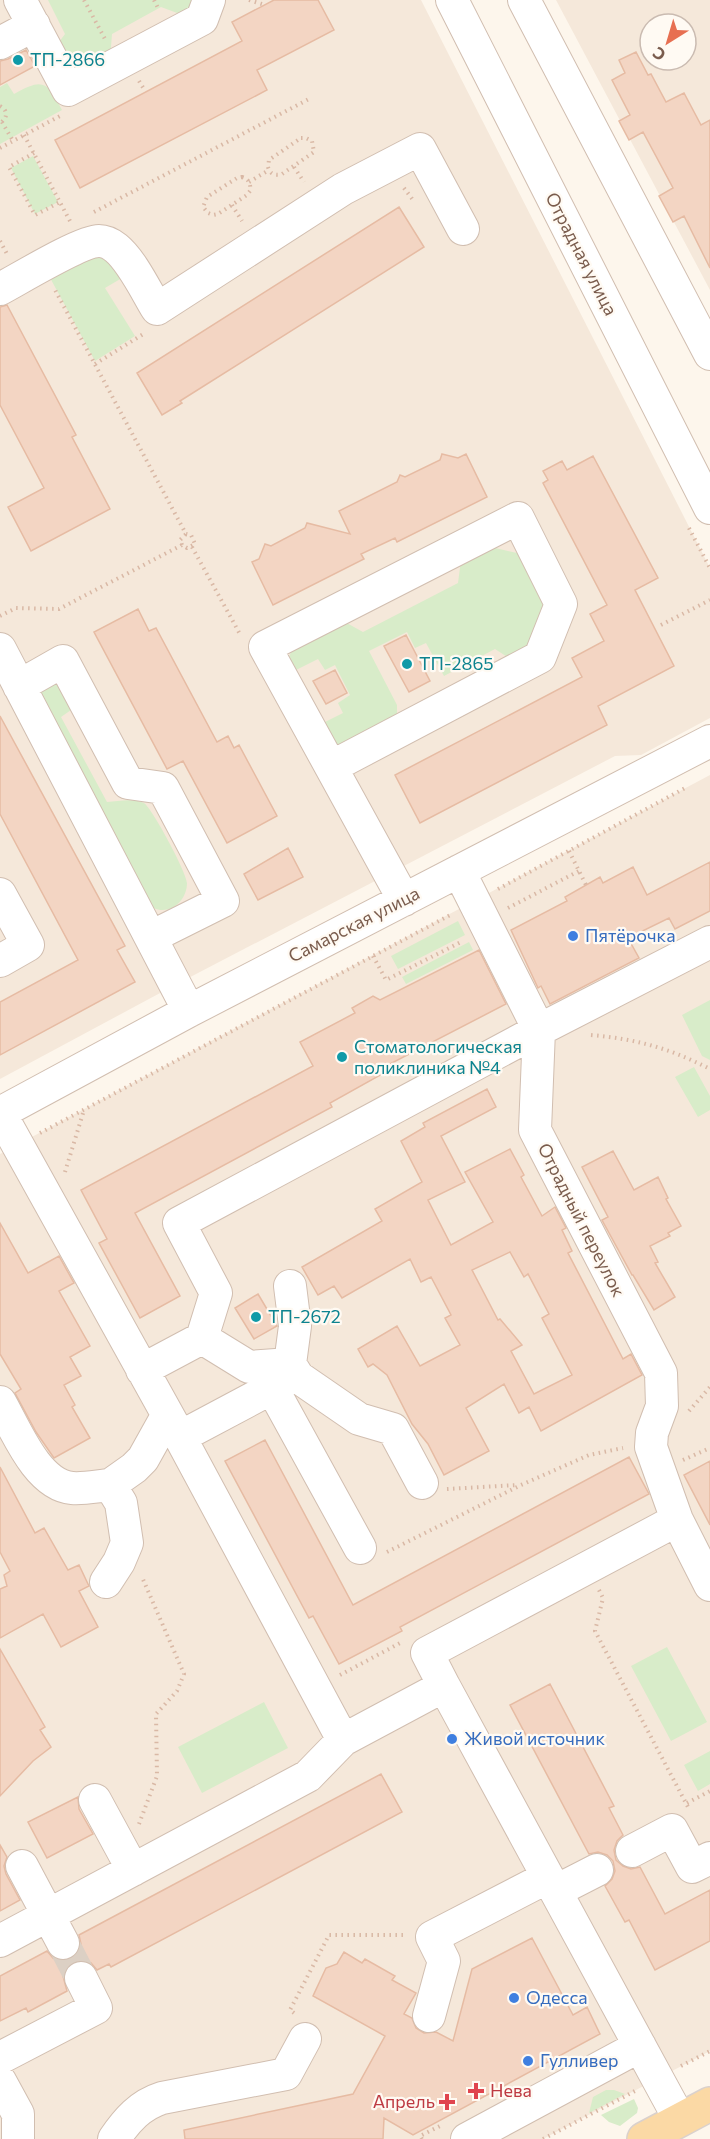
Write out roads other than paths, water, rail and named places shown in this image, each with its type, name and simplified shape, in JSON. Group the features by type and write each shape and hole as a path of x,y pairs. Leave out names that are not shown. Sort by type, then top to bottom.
{"main road":[{"path":"644,2139 710,2104"}],"street":[{"path":"0,43 27,13 69,90 202,19 209,0"},
{"name":"Отрадная улица","path":"452,0 710,508"},
{"path":"524,0 710,354"},
{"path":"0,289 91,242 101,241 110,243 125,257 157,309 343,189 420,149 463,229"},
{"path":"331,767 540,657 561,604 518,518 265,647 404,900"},
{"path":"0,650 189,1011"},
{"path":"19,686 63,661 128,783 163,788 223,901 151,938"},
{"name":"Самарская улица","path":"0,1113 189,1011 710,741"},
{"name":"Отрадный переулок","path":"459,872 539,1030 535,1130 661,1373 662,1406 652,1440 677,1520"},
{"path":"0,894 28,945 0,961"},
{"path":"142,1370 202,1338 216,1293 179,1223 539,1030 710,942"},
{"path":"0,1113 343,1740"},
{"path":"290,1286 295,1326 290,1364 298,1377 359,1419 393,1429 422,1483"},
{"path":"202,1338 249,1366 290,1364"},
{"path":"0,1402 34,1462 57,1484 72,1488 110,1485 134,1468 173,1427 272,1388 360,1548"},
{"path":"106,1582 119,1562 127,1543 121,1503 110,1485"},
{"path":"680,2120 427,1653 677,1520 710,1585"},
{"path":"0,1941 48,1915 130,1864 308,1776 343,1740 444,1686"},
{"path":"95,1800 130,1864"},
{"path":"632,1851 672,1830 692,1868 710,1858"},
{"path":"22,1866 63,1943"},
{"path":"429,2016 444,1961 432,1937 552,1884 597,1869"},
{"path":"0,2058 96,2008 81,1978"},
{"path":"114,2139 136,2112 149,2102 285,2074 305,2039"},
{"path":"467,2139 640,2046"},
{"path":"0,2081 18,2114 18,2139"}],"tunnel":[{"path":"63,1943 81,1978"}],"place":[{"name":"ТП-2866","path":"18,60"},
{"name":"ТП-2865","path":"407,664"},
{"name":"Пятёрочка","path":"573,936"},
{"name":"Стоматологическая поликлиника №4","path":"342,1057"},
{"name":"ТП-2672","path":"256,1317"},
{"name":"Живой источник","path":"452,1739"},
{"name":"Одесса","path":"514,1998"},
{"name":"Гулливер","path":"528,2061"},
{"name":"Нева","path":"476,2091"},
{"name":"Апрель","path":"447,2102"}]}
